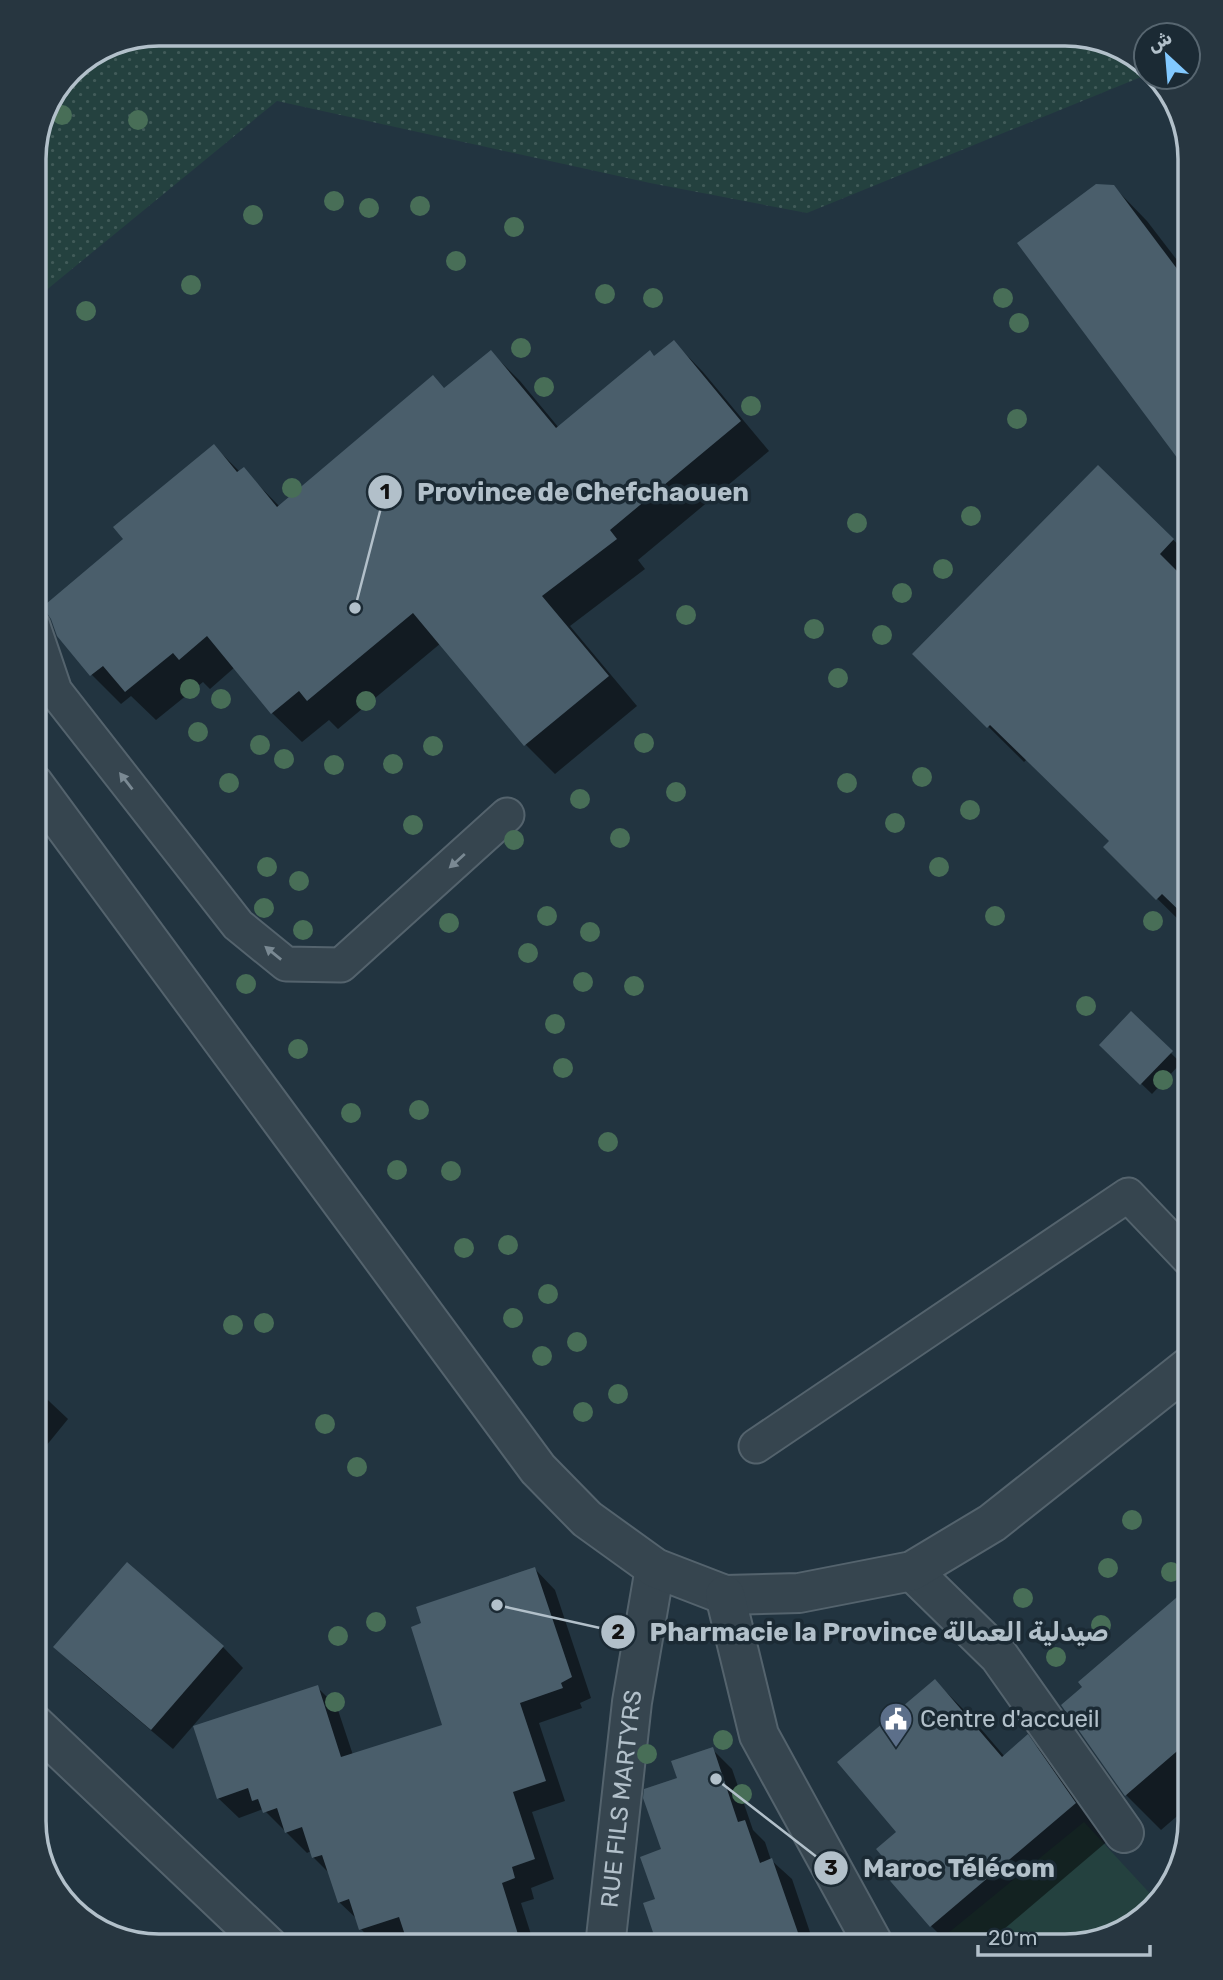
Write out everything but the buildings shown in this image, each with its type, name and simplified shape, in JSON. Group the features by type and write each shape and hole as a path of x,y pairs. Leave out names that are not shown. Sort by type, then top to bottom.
{"street":[{"path":"46,801 538,1469 587,1519 656,1568 724,1595 799,1593 912,1571 992,1523 1178,1376"},
{"name":"RUE FILS MARTYRS","path":"606,1934 632,1702 656,1568"},
{"path":"912,1571 999,1656 1124,1833"},
{"path":"724,1595 759,1735 868,1934"},
{"path":"46,1735 255,1934"}],"lane":[{"path":"46,664 55,691 238,925 286,964 341,965 507,816"},
{"path":"757,1446 1128,1195 1178,1247"}],"green space":[{"path":"1072,46 1101,52 1132,69 1132,81 807,213 650,183 277,101 46,290 46,151 54,115 79,79 96,65 115,54 137,48"},
{"path":"1084,1822 1151,1894 1139,1906 1114,1923 1079,1934 947,1934"}],"place":[{"name":"Province de Chefchaouen","path":"355,608"},
{"name":"Pharmacie la Province صيدلية العمالة","path":"497,1605"},
{"name":"Centre d'accueil","path":"896,1749"},
{"name":"Maroc Télécom","path":"716,1779"}]}
